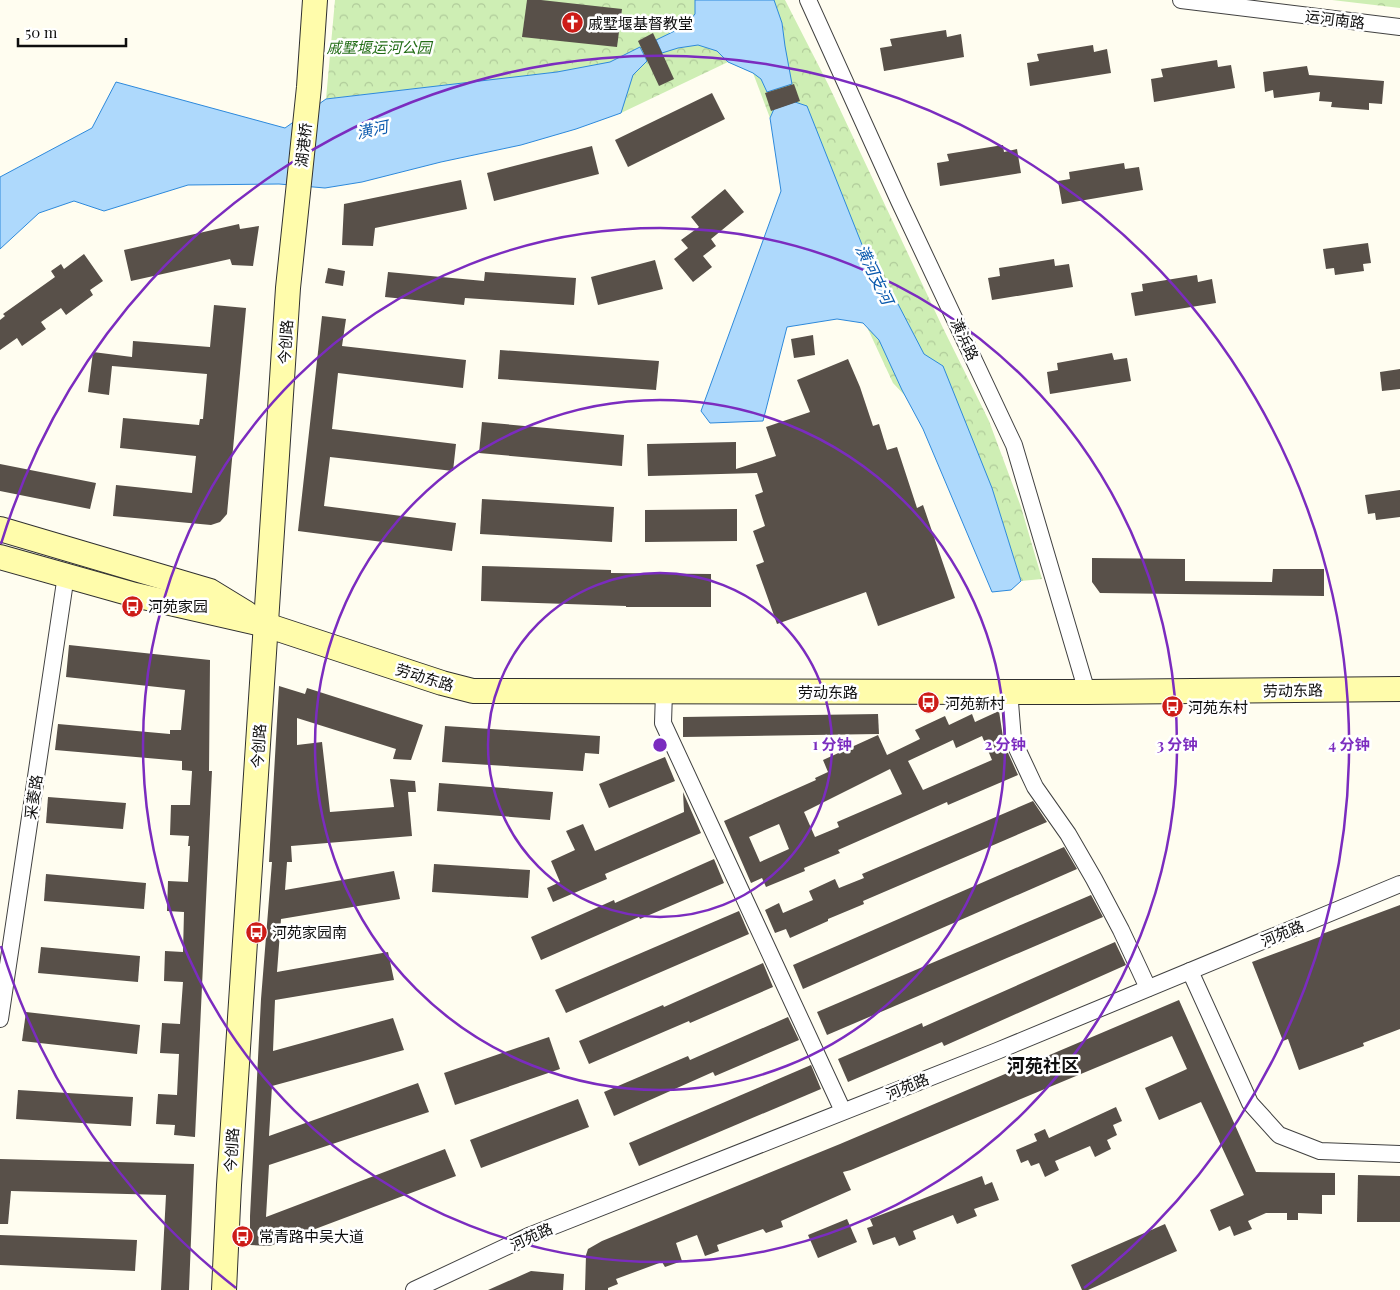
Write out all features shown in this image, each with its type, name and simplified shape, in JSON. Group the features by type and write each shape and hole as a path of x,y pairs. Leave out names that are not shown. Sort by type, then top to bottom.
{"main road":[{"name":"湖港桥","path":"297,202 309,87 315,0"},
{"name":"今创路","path":"224,1290 229,1185 288,288 297,202"},
{"name":"劳动东路","path":"0,529 210,591 266,626"},
{"name":"劳动东路","path":"0,557 135,595 266,626 442,683 473,691 1009,690 1087,692 1400,689"}],"street":[{"name":"潢浜路","path":"808,0 1014,445 1087,692"},
{"name":"运河南路","path":"1181,0 1400,27"},
{"name":"采菱路","path":"0,1019 66,575"},
{"path":"1009,690 1013,740 1031,779 1068,834 1094,879 1121,930 1148,988"},
{"path":"664,692 663,723 843,1112"},
{"name":"河苑路","path":"414,1290 531,1235 997,1051 1400,884"},
{"path":"1190,971 1250,1103 1279,1135 1320,1151 1400,1154"}],"green space":[{"name":"戚墅堰运河公园","path":"335,0 785,0 828,84 989,421 1021,507 1042,579 1021,581 992,488 893,383 770,118 753,73 728,62 621,113 610,63 497,80 326,99"},
{"path":"1332,0 1400,0 1400,8"}],"water":[{"path":"695,0 774,0 782,23 792,84 767,92 761,79 753,73 728,62 717,51 698,45 662,53 656,40 685,26 695,14"},
{"name":"潢河","path":"640,47 647,61 633,75 621,113 576,129 521,145 441,162 362,182 325,188 279,184 188,185 104,211 74,201 39,213 0,249 0,177 92,128 116,82 285,128 326,99 557,72 610,62"},
{"path":"795,102 807,106 876,280 898,304 924,354 943,366 992,488 1021,581 1011,590 992,592 923,429 902,390 879,340 863,323 837,319 787,327 763,421 710,423 701,411 781,191 770,118 774,109"}],"building":[{"name":"戚墅堰基督教堂","path":"527,0 622,9 617,47 522,37"},
{"path":"946,30 947,37 961,34 964,57 884,71 880,48 892,46 890,39"},
{"path":"653,33 674,79 659,86 638,41"},
{"path":"1093,45 1094,52 1107,49 1111,73 1030,86 1027,63 1039,61 1037,54"},
{"path":"1217,60 1218,67 1231,65 1235,88 1154,102 1151,79 1163,77 1161,69"},
{"path":"1307,66 1309,75 1384,81 1382,104 1369,103 1369,110 1331,107 1332,102 1319,101 1320,92 1274,98 1273,90 1265,92 1263,72"},
{"path":"794,84 800,101 771,111 765,93"},
{"path":"712,93 725,119 628,167 615,140"},
{"path":"1003,145 1004,152 1017,149 1021,173 940,186 937,163 949,161 947,154"},
{"path":"592,146 599,174 494,201 487,173"},
{"path":"1124,163 1125,169 1139,167 1143,190 1062,204 1058,181 1070,179 1069,172"},
{"path":"461,180 467,209 375,228 373,246 342,245 344,204"},
{"path":"725,189 744,212 711,239 716,246 703,256 712,267 693,282 674,259 688,248 681,240 699,227 691,217"},
{"path":"239,224 240,229 259,226 253,266 232,265 230,259 131,281 124,250"},
{"path":"1368,243 1371,263 1363,264 1364,271 1335,275 1334,268 1326,269 1323,249"},
{"path":"84,254 103,281 90,290 93,295 66,315 61,308 41,322 46,329 22,346 17,338 0,350 0,320 5,316 3,314 55,277 51,271 61,264 64,269"},
{"path":"1054,259 1055,266 1069,264 1073,287 992,300 988,278 1000,276 999,268"},
{"path":"655,260 663,289 598,305 591,277"},
{"path":"328,268 345,271 343,286 325,283"},
{"path":"388,272 484,281 485,272 576,278 574,305 465,298 464,305 385,297"},
{"path":"1197,275 1198,282 1212,279 1216,303 1135,316 1131,293 1143,291 1142,284"},
{"path":"214,305 246,308 227,514 220,522 211,525 113,516 116,485 192,493 196,456 120,448 123,418 199,425 200,419 203,419 207,374 112,366 109,395 88,392 93,352 132,357 133,341 210,347"},
{"path":"322,316 346,319 342,346 466,360 463,388 338,373 332,429 456,444 453,471 330,457 324,506 456,523 452,551 298,531"},
{"path":"813,335 815,355 794,358 791,339"},
{"path":"500,350 659,361 656,390 498,379"},
{"path":"1112,353 1114,360 1127,358 1131,381 1050,394 1047,372 1058,370 1057,363"},
{"path":"848,359 873,426 879,424 887,450 897,447 917,508 923,505 955,598 878,626 866,592 777,624 756,565 764,562 753,531 765,526 755,495 763,492 757,473 648,476 647,444 736,442 736,469 776,456 766,427 810,412 797,380"},
{"path":"1400,369 1400,389 1382,391 1380,372"},
{"path":"482,422 624,435 622,466 479,453"},
{"path":"0,464 96,483 90,509 0,491"},
{"path":"1400,490 1400,517 1376,520 1375,513 1368,514 1365,495"},
{"path":"482,499 614,507 612,542 480,534"},
{"path":"737,509 737,541 645,542 645,510"},
{"path":"1092,558 1185,559 1185,581 1272,582 1273,569 1324,569 1324,596 1100,593 1092,582"},
{"path":"482,566 611,570 611,573 711,574 711,607 626,607 481,601"},
{"path":"69,645 210,660 209,771 212,771 195,1137 174,1135 175,1125 156,1124 158,1094 177,1095 179,1054 160,1053 162,1023 180,1024 183,982 164,981 165,951 183,952 184,912 167,911 168,881 188,882 190,846 188,846 189,836 170,835 171,805 190,805 192,771 182,770 182,761 55,750 58,724 170,734 170,730 181,730 185,690 66,677"},
{"path":"279,686 305,694 307,688 423,725 411,760 393,759 396,749 297,718 297,745 322,742 330,812 394,807 390,779 415,781 416,792 408,792 412,836 291,846 292,862 287,862 285,890 394,871 400,899 281,919 277,972 388,952 394,980 275,1000 273,1051 393,1018 404,1050 272,1086 269,1136 418,1083 429,1112 269,1165 266,1217 445,1149 456,1176 270,1246 250,1245 250,1216 261,999 272,862 269,862"},
{"path":"999,711 1004,744 1018,775 948,805 947,802 838,850 840,853 804,868 805,871 766,887 762,878 751,883 724,821 816,780 815,778 828,772 823,760 878,735 887,755 920,739 915,730 945,716 949,725 972,714 975,722","holes":["982,736 992,760 923,790 908,761 953,740 956,748","890,769 902,794 837,822 839,827 815,837 804,812","779,824 789,849 760,862 749,837"]},
{"path":"878,714 879,734 683,737 683,717"},
{"path":"445,726 600,736 599,754 585,753 583,771 442,762"},
{"path":"665,757 675,781 609,808 599,784"},
{"path":"439,783 553,792 550,820 437,811"},
{"path":"683,792 701,833 605,874 607,879 553,902 547,888 560,882 551,861 575,850 566,831 583,824 595,851 684,812"},
{"path":"48,797 126,803 123,829 46,823"},
{"path":"1033,801 1047,822 863,901 864,904 790,938 786,929 775,933 765,910 779,903 783,913 813,900 809,891 835,879 839,888 864,878 862,874"},
{"path":"1064,847 1077,869 803,989 793,965"},
{"path":"714,859 724,883 640,919 639,917 541,960 531,937 614,900 615,903"},
{"path":"434,864 530,870 528,898 432,892"},
{"path":"46,874 146,883 144,909 44,901"},
{"path":"1091,895 1103,917 827,1035 817,1012"},
{"path":"1400,905 1400,1029 1363,1043 1364,1046 1299,1070 1288,1039 1283,1041 1252,962"},
{"path":"739,911 749,934 566,1013 555,990"},
{"path":"1115,942 1126,965 944,1046 942,1042 848,1082 838,1059 922,1023 923,1027"},
{"path":"41,947 140,956 138,982 38,973"},
{"path":"763,963 773,987 589,1064 579,1041 663,1005 664,1007"},
{"path":"1179,1000 1256,1172 1335,1173 1335,1195 1322,1195 1322,1214 1298,1213 1298,1220 1287,1220 1287,1213 1266,1213 1248,1221 1252,1229 1234,1236 1230,1226 1219,1231 1210,1210 1244,1195 1201,1102 1159,1120 1145,1088 1187,1069 1172,1036 843,1172 851,1190 781,1221 783,1227 766,1233 763,1229 717,1245 719,1251 705,1256 697,1235 676,1243 682,1261 665,1267 662,1262 616,1279 618,1284 608,1288 608,1290 585,1290 586,1255 588,1249 602,1241 840,1144"},
{"path":"26,1012 140,1025 137,1054 22,1041"},
{"path":"788,1017 799,1040 715,1076 713,1072 614,1116 604,1092 688,1056 690,1060"},
{"path":"549,1037 560,1069 455,1105 444,1073"},
{"path":"811,1065 821,1089 639,1166 629,1143"},
{"path":"18,1090 133,1097 131,1126 16,1119"},
{"path":"578,1099 589,1127 481,1168 470,1140"},
{"path":"1116,1107 1122,1121 1113,1125 1117,1135 1107,1140 1111,1149 1095,1157 1090,1146 1055,1161 1059,1170 1045,1177 1039,1163 1031,1166 1028,1160 1021,1163 1016,1150 1037,1141 1034,1134 1045,1129 1049,1138"},
{"path":"0,1159 194,1164 189,1290 161,1290 166,1195 11,1191 8,1224 0,1224"},
{"path":"1358,1175 1400,1176 1400,1222 1357,1222"},
{"path":"982,1176 985,1185 992,1182 999,1200 974,1209 977,1216 957,1224 953,1215 913,1231 916,1239 899,1246 895,1237 873,1245 867,1228 873,1226 870,1219"},
{"path":"847,1219 857,1242 818,1258 808,1235"},
{"path":"1165,1224 1177,1251 1088,1290 1082,1290 1071,1265"},
{"path":"0,1235 137,1240 135,1271 0,1265"},
{"path":"531,1271 564,1274 563,1290 488,1290"}],"place":[{"name":"戚墅堰基督教堂","path":"572,23"},
{"name":"河苑家园","path":"132,606"},
{"name":"河苑新村","path":"929,703"},
{"name":"河苑东村","path":"1172,707"},
{"name":"河苑家园南","path":"256,932"},
{"name":"常青路中吴大道","path":"243,1236"}],"district":[{"name":"河苑社区","path":"1043,1065"}],"water label":[{"name":"潢河支河","path":"875,274"}]}
